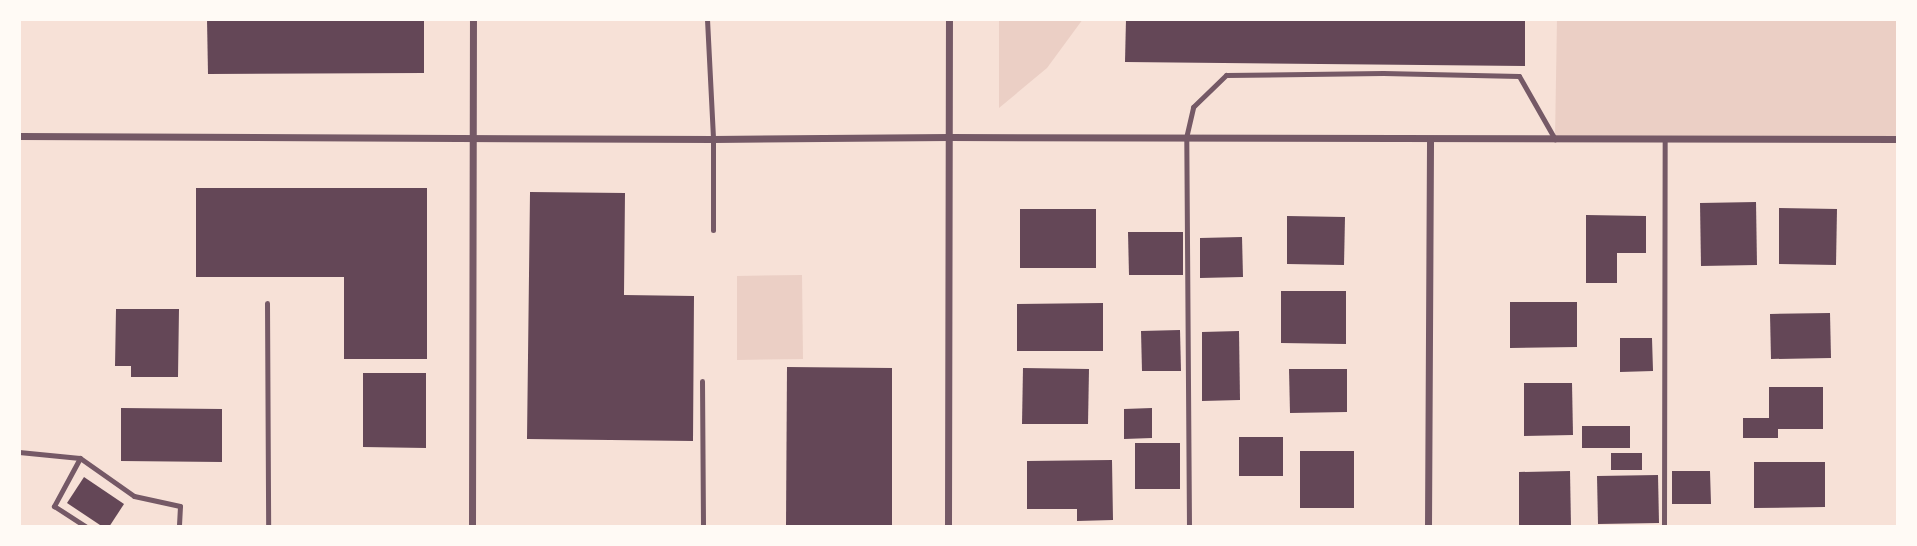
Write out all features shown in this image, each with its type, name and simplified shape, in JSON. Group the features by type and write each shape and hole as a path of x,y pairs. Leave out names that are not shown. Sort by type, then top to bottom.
{"street":[{"path":"472,527 473,19"},
{"path":"948,527 949,19"},
{"path":"19,136 1898,139"},
{"path":"1428,527 1430,139"}],"lane":[{"path":"707,19 713,139 713,230"},
{"path":"1189,527 1186,138 1194,107 1226,75 1383,73 1519,76 1555,139"},
{"path":"1664,527 1665,139"},
{"path":"267,303 268,527"},
{"path":"702,381 703,527"},
{"path":"19,452 80,458 134,496 180,506 179,527"},
{"path":"80,458 54,506 86,527"}],"shaded area":[{"path":"999,19 1083,19 1047,68 999,108"},
{"path":"1557,19 1898,19 1898,139 1555,139"},
{"path":"802,275 803,359 737,360 737,276"}],"building":[{"path":"207,19 424,19 424,73 208,74"},
{"path":"1126,19 1525,19 1525,66 1125,62"},
{"path":"196,188 427,188 427,359 344,359 344,277 196,277"},
{"path":"530,192 625,193 624,295 694,296 693,441 527,439"},
{"path":"1756,202 1757,265 1701,266 1700,203"},
{"path":"1779,208 1837,209 1836,265 1779,264"},
{"path":"1020,209 1096,209 1096,268 1020,268"},
{"path":"1586,215 1646,216 1646,253 1617,253 1617,283 1586,283"},
{"path":"1287,216 1345,217 1344,265 1287,264"},
{"path":"1128,232 1183,232 1183,275 1129,275"},
{"path":"1242,237 1243,277 1200,278 1200,238"},
{"path":"1281,291 1346,291 1346,344 1281,343"},
{"path":"1510,302 1577,302 1577,347 1510,348"},
{"path":"1103,303 1103,351 1017,351 1017,304"},
{"path":"116,309 179,309 178,377 131,377 131,366 115,366"},
{"path":"1830,313 1831,358 1771,359 1770,314"},
{"path":"1180,330 1181,371 1142,371 1141,331"},
{"path":"1239,331 1240,400 1202,401 1202,332"},
{"path":"1620,338 1652,338 1653,371 1620,372"},
{"path":"787,367 892,368 892,527 786,527"},
{"path":"1023,368 1089,369 1088,424 1022,424"},
{"path":"1289,369 1347,369 1347,412 1290,413"},
{"path":"363,373 426,373 426,448 363,447"},
{"path":"1524,383 1572,383 1573,435 1524,436"},
{"path":"1769,387 1823,387 1823,429 1778,429 1778,438 1743,438 1743,418 1769,418"},
{"path":"121,408 222,409 222,462 121,461"},
{"path":"1152,408 1152,438 1124,439 1124,409"},
{"path":"1582,426 1630,426 1630,448 1582,448"},
{"path":"1239,437 1283,437 1283,476 1239,476"},
{"path":"1135,443 1180,443 1180,489 1135,489"},
{"path":"1300,451 1354,451 1354,508 1300,508"},
{"path":"1611,453 1642,453 1642,470 1611,470"},
{"path":"1112,460 1113,520 1077,521 1077,509 1027,509 1027,461"},
{"path":"1754,462 1825,462 1825,507 1754,508"},
{"path":"1570,471 1571,526 1519,526 1519,472"},
{"path":"1672,471 1710,471 1711,504 1672,504"},
{"path":"1658,475 1659,523 1598,524 1597,476"},
{"path":"84,477 124,504 109,527 103,527 67,503"}]}
